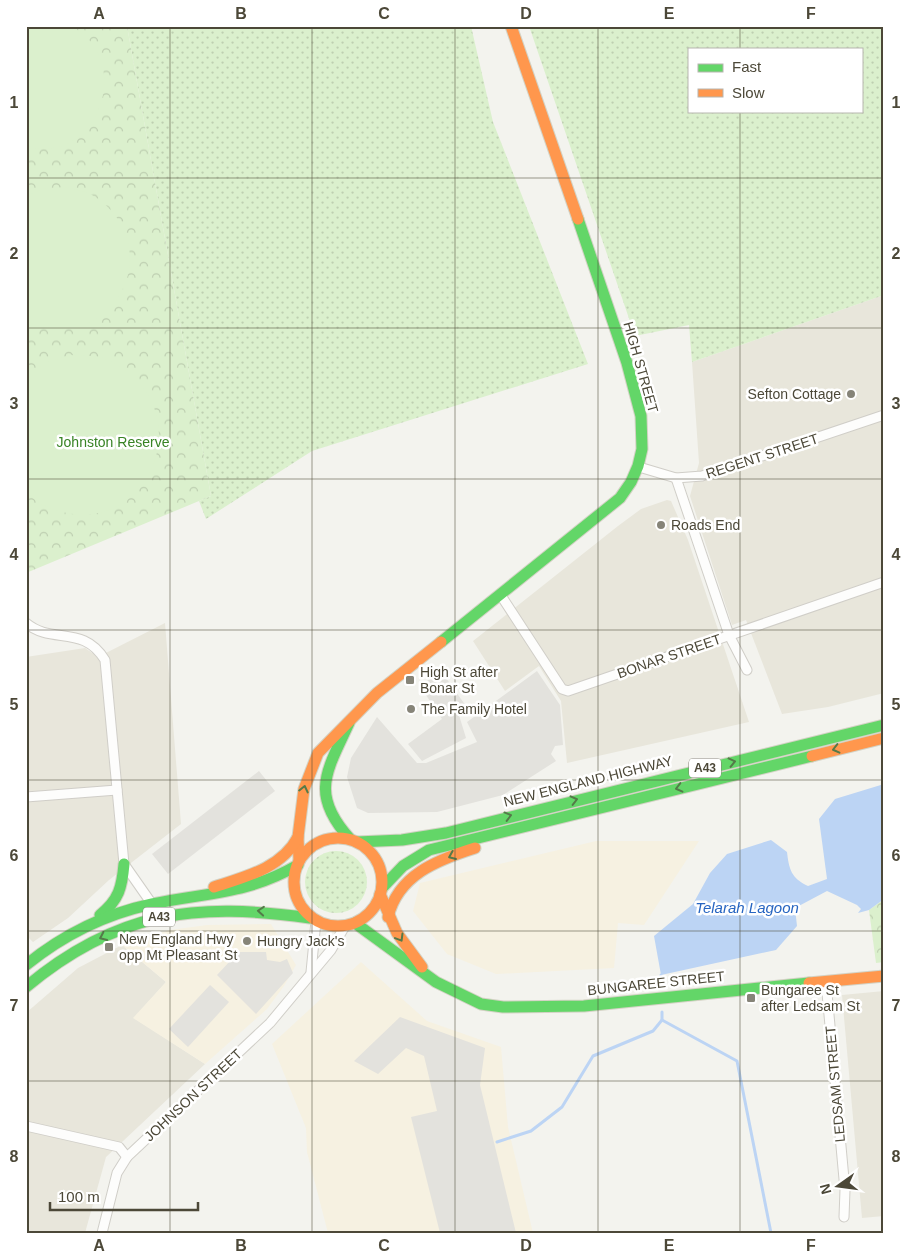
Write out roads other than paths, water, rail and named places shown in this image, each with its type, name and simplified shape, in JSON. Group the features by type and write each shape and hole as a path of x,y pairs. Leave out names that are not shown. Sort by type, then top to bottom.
{"main road":[{"name":"HIGH STREET","path":"298,862 298,837 304,789 318,752 377,693 620,498 633,481 639,466 643,434 636,392 511,26"},
{"name":"HIGH STREET","path":"351,719 330,768 325,784 325,798 328,813 336,826 354,841"},
{"name":"NEW ENGLAND HIGHWAY","path":"354,841 402,840 446,833 884,725"},
{"name":"NEW ENGLAND HIGHWAY","path":"381,891 396,871 412,858 430,850 884,738"},
{"path":"388,917 392,898 398,889 422,871 464,851 497,841 529,825"},
{"path":"177,900 232,882 279,860 295,848 298,837"},
{"name":"A43","path":"26,965 74,933 115,915 152,904 260,886 298,862 314,844 338,838 354,841"},
{"path":"354,841 367,848 374,857 381,877 381,891"},
{"path":"298,862 295,875 296,894 303,910 313,919"},
{"path":"74,933 115,904 122,891 124,864"},
{"name":"A43","path":"26,988 61,960 86,945 120,929 170,914 207,909 238,909 313,919 331,926 350,924 371,911 381,891"},
{"name":"BUNGAREE STREET","path":"381,891 388,917 401,942 436,982"},
{"name":"BUNGAREE STREET","path":"350,924 436,982 460,996 481,1004 527,1008 584,1006 884,976"}],"street":[{"name":"REGENT STREET","path":"639,466 676,478 702,476 884,415"},
{"path":"676,478 729,635 747,670"},
{"name":"BONAR STREET","path":"500,594 562,689 568,691 884,582"},
{"path":"26,623 44,631 82,639 93,644 105,660 124,864 152,904"},
{"path":"26,797 117,790"},
{"path":"311,972 313,919"},
{"name":"JOHNSON STREET","path":"102,1233 117,1173 127,1157 266,1027 331,950 350,924"},
{"name":"LEDSAM STREET","path":"826,982 845,1190 844,1217"},
{"path":"26,1126 119,1147 127,1157"}],"water":[{"name":"Telarah Lagoon","path":"884,784 884,899 869,910 858,913 861,909 857,905 827,891 795,908 797,926 776,950 661,975 654,936 693,904 710,873 727,854 771,840 787,852 792,872 802,883 808,886 827,879 819,819 835,799"}],"waterway":[{"path":"661,975 661,983"},
{"path":"497,1142 531,1131 562,1107 593,1056 653,1031 662,1020 662,1012"},
{"path":"662,1020 737,1061 771,1233"}],"place":[{"name":"Sefton Cottage","path":"851,394"},
{"name":"Roads End","path":"661,525"},
{"name":"High St after Bonar St","path":"410,680"},
{"name":"The Family Hotel","path":"411,709"},
{"name":"Hungry Jack's","path":"247,941"},
{"name":"New England Hwy opp Mt Pleasant St","path":"109,947"},
{"name":"Bungaree St after Ledsam St","path":"751,998"}],"park label":[{"name":"Johnston Reserve","path":"113,442"}]}
